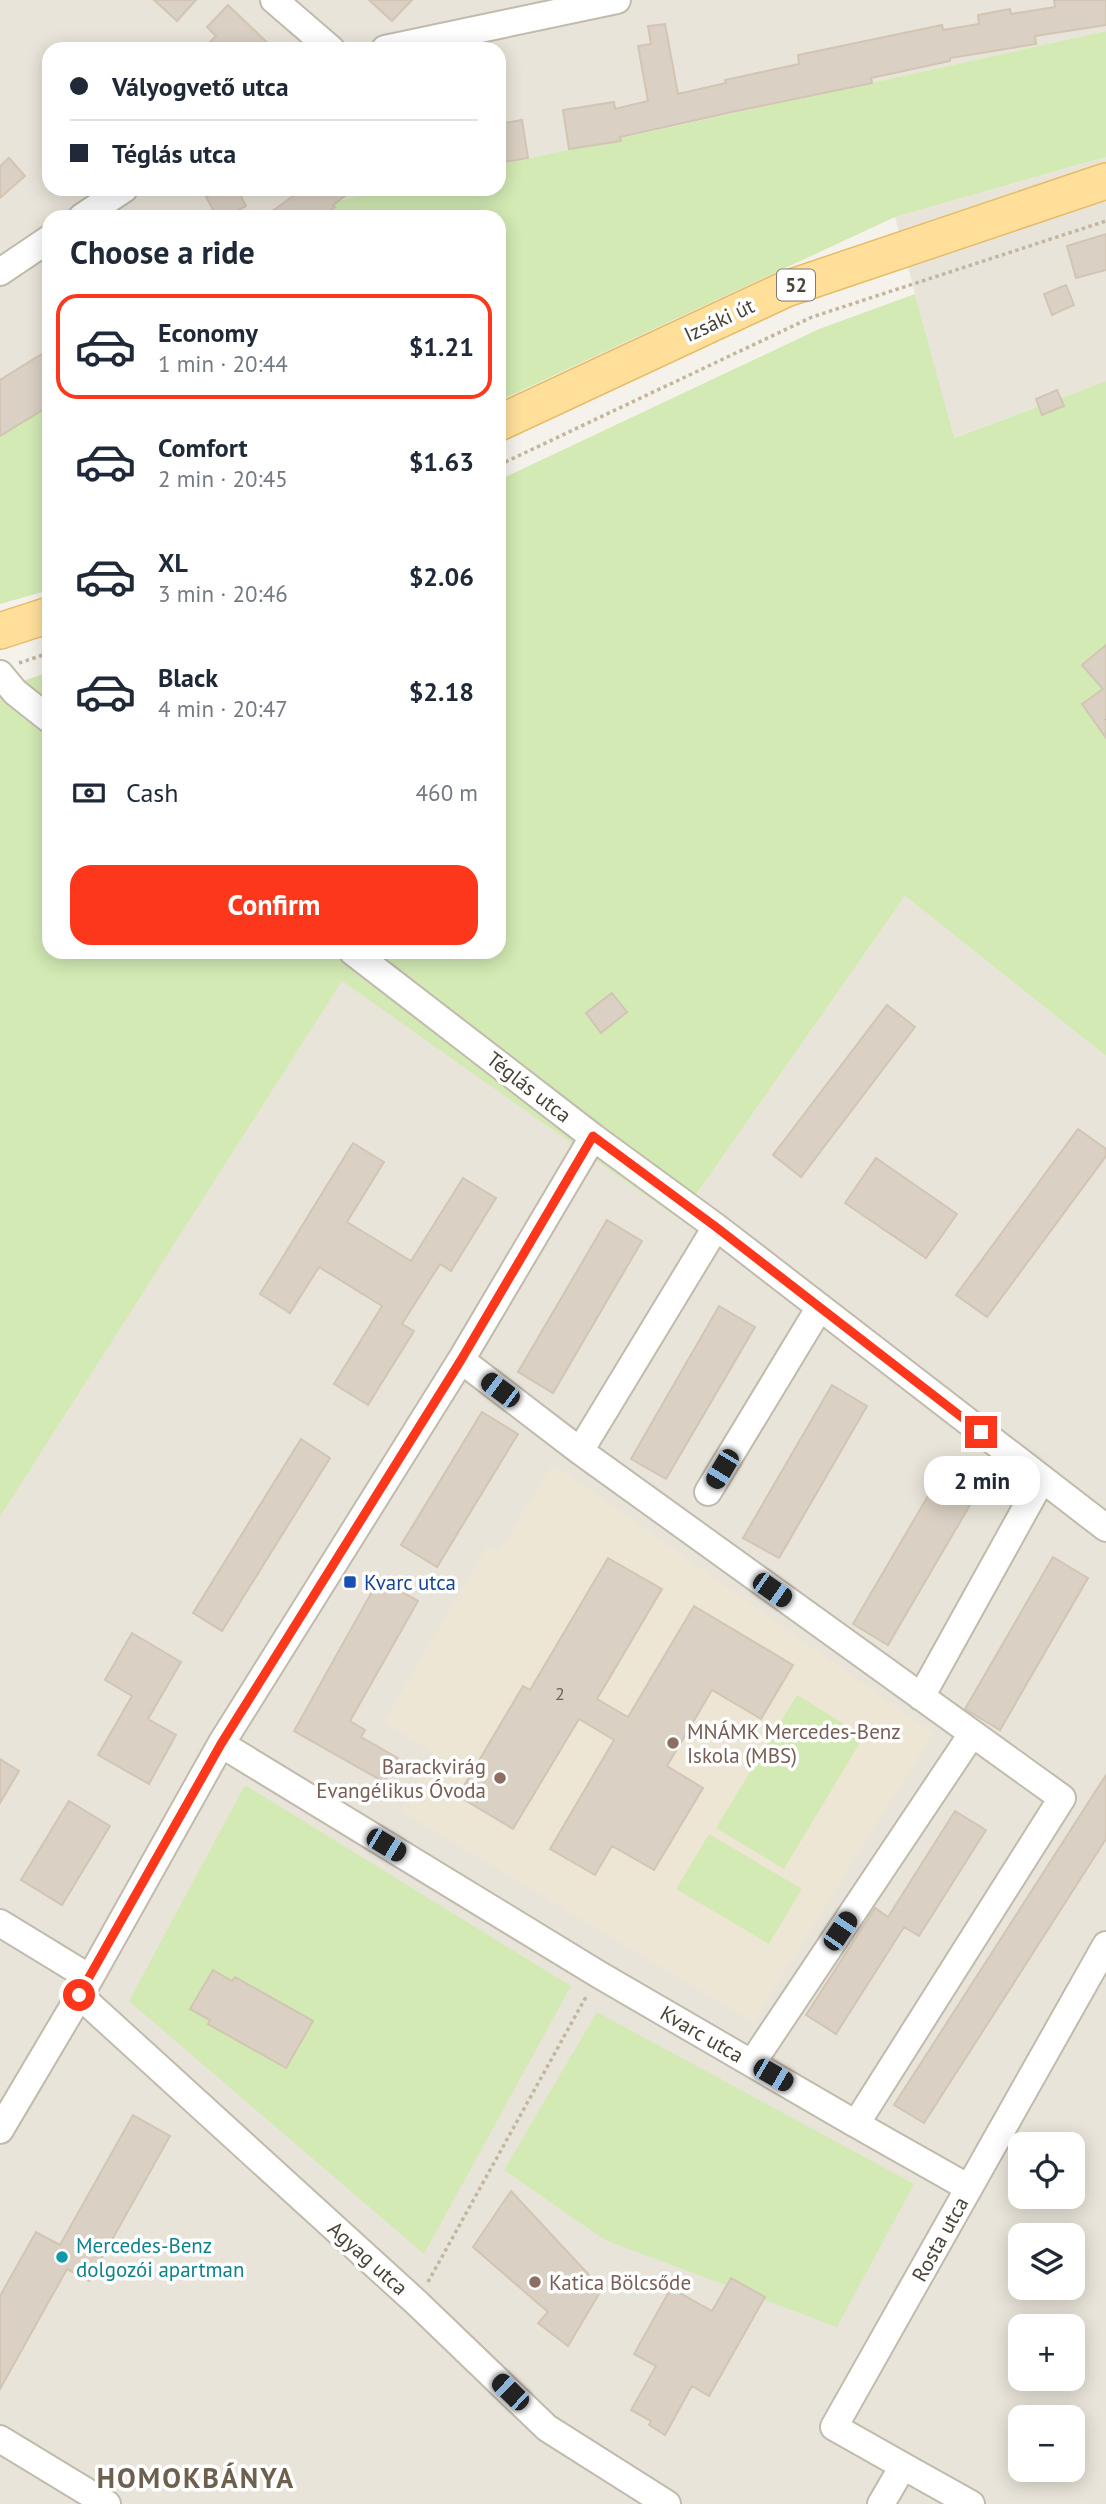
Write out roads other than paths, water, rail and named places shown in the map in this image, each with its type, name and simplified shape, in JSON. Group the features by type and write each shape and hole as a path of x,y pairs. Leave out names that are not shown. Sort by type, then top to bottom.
{"main road":[{"name":"Izsáki út","path":"506,419 786,289 1106,181"},
{"path":"0,631 42,617"}],"street":[{"path":"274,0 323,42"},
{"path":"418,42 617,0"},
{"path":"92,210 114,196"},
{"path":"0,272 42,244"},
{"path":"6,669 15,692 42,713"},
{"name":"Téglás utca","path":"362,959 716,1227 1106,1528"},
{"path":"0,2130 85,1987 221,1744 461,1360 593,1136"},
{"path":"580,1451 716,1227"},
{"path":"708,1492 820,1307"},
{"path":"461,1360 580,1451 1062,1798 856,2124"},
{"path":"921,1698 1042,1479"},
{"name":"Kvarc utca","path":"752,2063 972,1734"},
{"name":"Kvarc utca","path":"221,1744 598,1975 969,2188"},
{"name":"Agyag utca","path":"0,1923 85,1987 547,2428 667,2504"},
{"name":"Rosta utca","path":"903,2466 834,2427 1106,1945"},
{"path":"0,2439 107,2504"},
{"path":"881,2504 903,2466 971,2504"}],"place":[{"name":"Kvarc utca","path":"350,1582"},
{"name":"MNÁMK Mercedes-Benz Iskola (MBS)","path":"673,1743"},
{"name":"Barackvirág Evangélikus Óvoda","path":"500,1778"},
{"name":"Mercedes-Benz dolgozói apartman","path":"62,2257"},
{"name":"Katica Bölcsőde","path":"535,2282"}],"district":[{"name":"HOMOKBÁNYA","path":"196,2477"}]}
